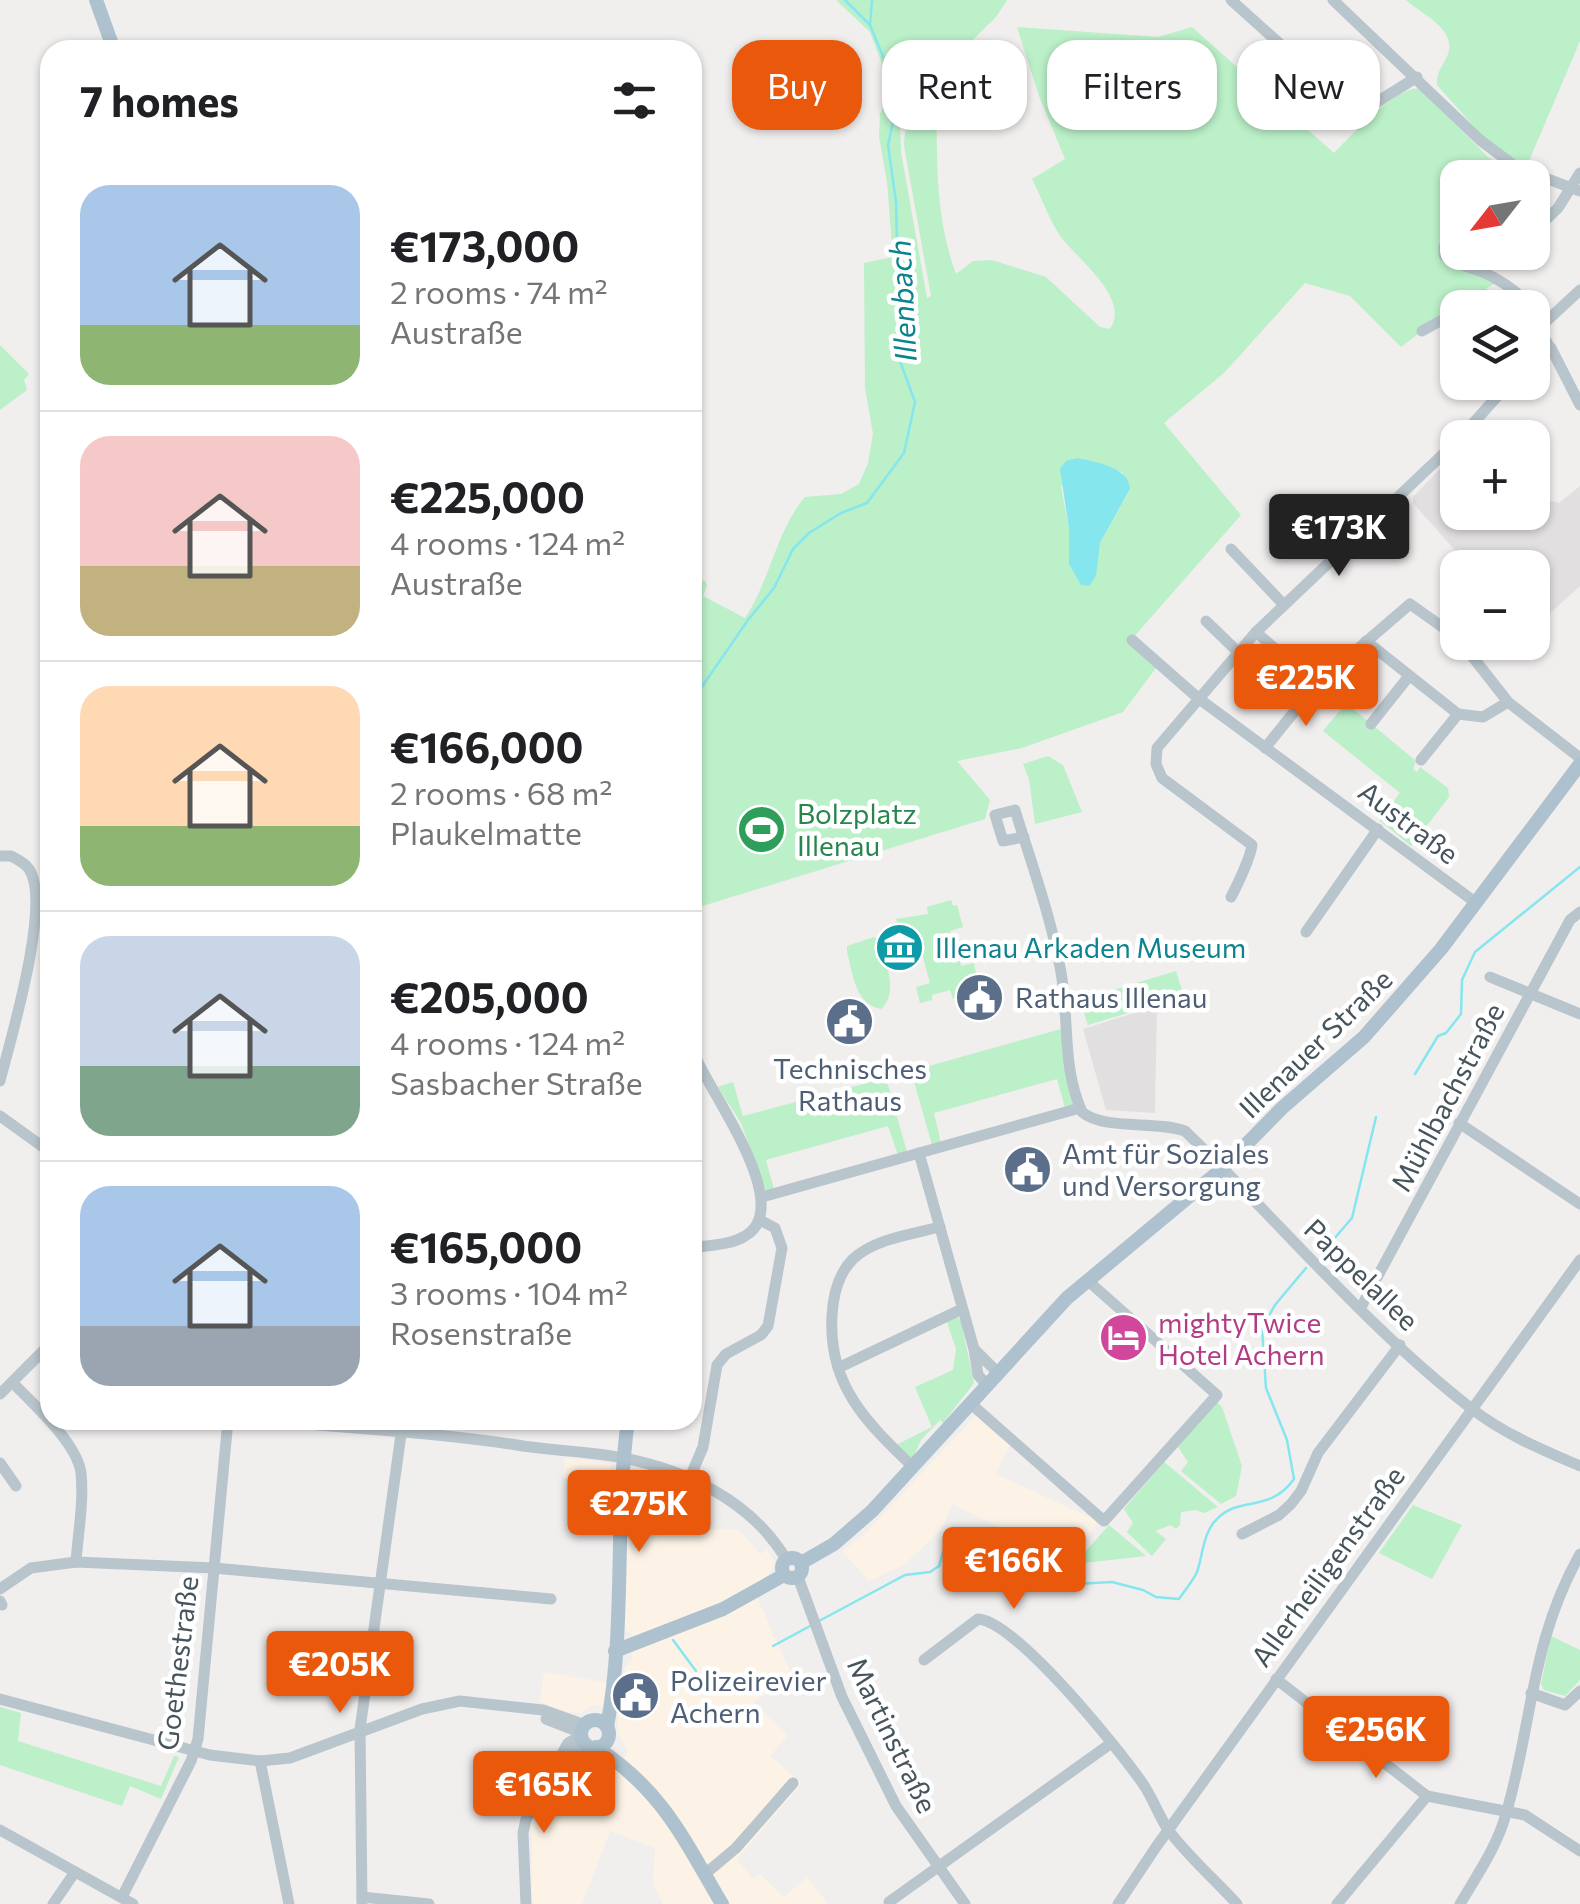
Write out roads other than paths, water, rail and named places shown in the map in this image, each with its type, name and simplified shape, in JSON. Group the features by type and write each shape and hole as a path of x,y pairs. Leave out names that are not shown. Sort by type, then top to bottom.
{"main road":[{"path":"96,0 110,40"},
{"name":"Illenauer Straße","path":"615,1651 723,1609 852,1529 1088,1280 1222,1169 1282,1108 1364,1037 1419,977 1580,761"},
{"path":"626,1430 613,1680 593,1734 667,1810 722,1904"}],"street":[{"path":"1231,0 1358,114 1418,77"},
{"path":"1333,0 1480,140 1516,167 1575,190"},
{"path":"1550,215 1575,190 1580,173"},
{"path":"1475,270 1511,290"},
{"path":"1550,315 1580,290"},
{"path":"1422,331 1440,321"},
{"path":"1550,348 1580,406"},
{"path":"1476,420 1494,400"},
{"path":"1231,897 1252,845 1162,778 1156,764 1158,748 1256,632 1440,457"},
{"path":"1231,550 1284,605"},
{"path":"1265,748 1316,685 1410,604 1440,626"},
{"path":"1206,621 1238,652"},
{"path":"1256,632 1316,685"},
{"name":"Austraße","path":"1132,640 1198,698 1475,902"},
{"path":"1366,641 1458,714 1483,717 1508,702"},
{"path":"1475,660 1508,702 1580,761"},
{"path":"1370,724 1409,676"},
{"path":"1422,760 1458,714"},
{"path":"1306,932 1378,829"},
{"path":"762,1197 1080,1108 1066,1054 1060,968 1024,837"},
{"path":"0,856 11,856 29,869 34,889 34,920 26,983 0,1081"},
{"name":"Mühlbachstraße","path":"1360,1309 1570,920 1580,912"},
{"path":"1490,977 1580,1014"},
{"path":"702,1071 744,1144 762,1197 760,1220 748,1235 702,1246"},
{"name":"Pappelallee","path":"1080,1108 1097,1121 1172,1126 1185,1131 1360,1309 1474,1410 1530,1445 1580,1466"},
{"path":"0,1116 40,1145"},
{"path":"1459,1123 1580,1204"},
{"path":"919,1153 978,1375 986,1385"},
{"path":"688,1480 703,1447 718,1365 726,1354 761,1335 768,1326 782,1248 775,1228 760,1220"},
{"path":"912,1467 853,1404 831,1338 833,1300 852,1260 896,1238 940,1227"},
{"name":"Allerheiligenstraße","path":"1118,1904 1580,1260"},
{"path":"970,1403 1104,1521 1217,1395 1088,1280"},
{"path":"838,1368 962,1308"},
{"path":"1242,1534 1291,1504 1301,1492 1318,1454 1400,1345"},
{"path":"974,1349 998,1373"},
{"path":"0,1394 40,1357"},
{"path":"14,1384 40,1412"},
{"path":"56,1430 78,1464 81,1504 76,1562"},
{"name":"Goethestraße","path":"127,1900 191,1762 201,1717 227,1430"},
{"path":"401,1430 360,1730 362,1900 429,1904"},
{"name":"Martinstraße","path":"430,1430 622,1458 688,1480 743,1509 792,1569 842,1697 887,1789 965,1904"},
{"path":"0,1462 16,1486"},
{"path":"1460,1904 1491,1852 1506,1814 1543,1636 1556,1599 1580,1554"},
{"path":"0,1589 32,1568 76,1562 214,1568 551,1599"},
{"path":"924,1660 978,1618 988,1619 1046,1666 1144,1785 1168,1830 1237,1904"},
{"path":"1276,1679 1427,1796 1525,1815 1580,1851"},
{"path":"1532,1693 1565,1705 1580,1691"},
{"path":"0,1698 227,1759 260,1761 308,1752 422,1709 460,1701 535,1711 593,1734"},
{"path":"535,1711 543,1710 593,1734"},
{"path":"563,1725 568,1743"},
{"path":"526,1904 526,1819 568,1743 593,1734"},
{"path":"556,1766 593,1734"},
{"path":"889,1902 1110,1744"},
{"path":"260,1761 289,1904"},
{"path":"705,1874 736,1848 794,1784"},
{"path":"1337,1904 1427,1796"},
{"path":"0,1830 127,1900"},
{"path":"53,1904 75,1872"}],"water":[{"path":"1077,458 1118,471 1130,489 1100,543 1096,576 1089,586 1081,585 1069,564 1069,529 1060,469 1066,461"}],"waterway":[{"path":"845,0 869,24"},
{"name":"Illenbach","path":"702,687 774,588 793,549 809,533 841,513 867,503 904,453 915,402 900,361 896,202 888,145 896,108 894,83 870,25 872,0"},
{"path":"1415,1074 1438,1036 1446,1033 1461,1014 1462,980 1475,952 1580,867"},
{"path":"1326,1248 1352,1218 1376,1117"},
{"path":"819,1621 905,1575 930,1572 939,1566 943,1552 956,1548 994,1556 1040,1586 1112,1582 1156,1597 1179,1599 1197,1572 1212,1524 1235,1508 1275,1497 1294,1479 1287,1440 1266,1388 1262,1328 1275,1305 1306,1268"},
{"path":"773,1646 812,1625"},
{"name":"Illenbach","path":"673,1640 696,1671"}],"place":[{"name":"Bolzplatz Illenau","path":"762,829"},
{"name":"Illenau Arkaden Museum","path":"900,947"},
{"name":"Rathaus Illenau","path":"980,997"},
{"name":"Technisches Rathaus","path":"850,1021"},
{"name":"Amt für Soziales und Versorgung","path":"1027,1169"},
{"name":"mightyTwice Hotel Achern","path":"1123,1338"},
{"name":"Polizeirevier Achern","path":"635,1696"}]}
